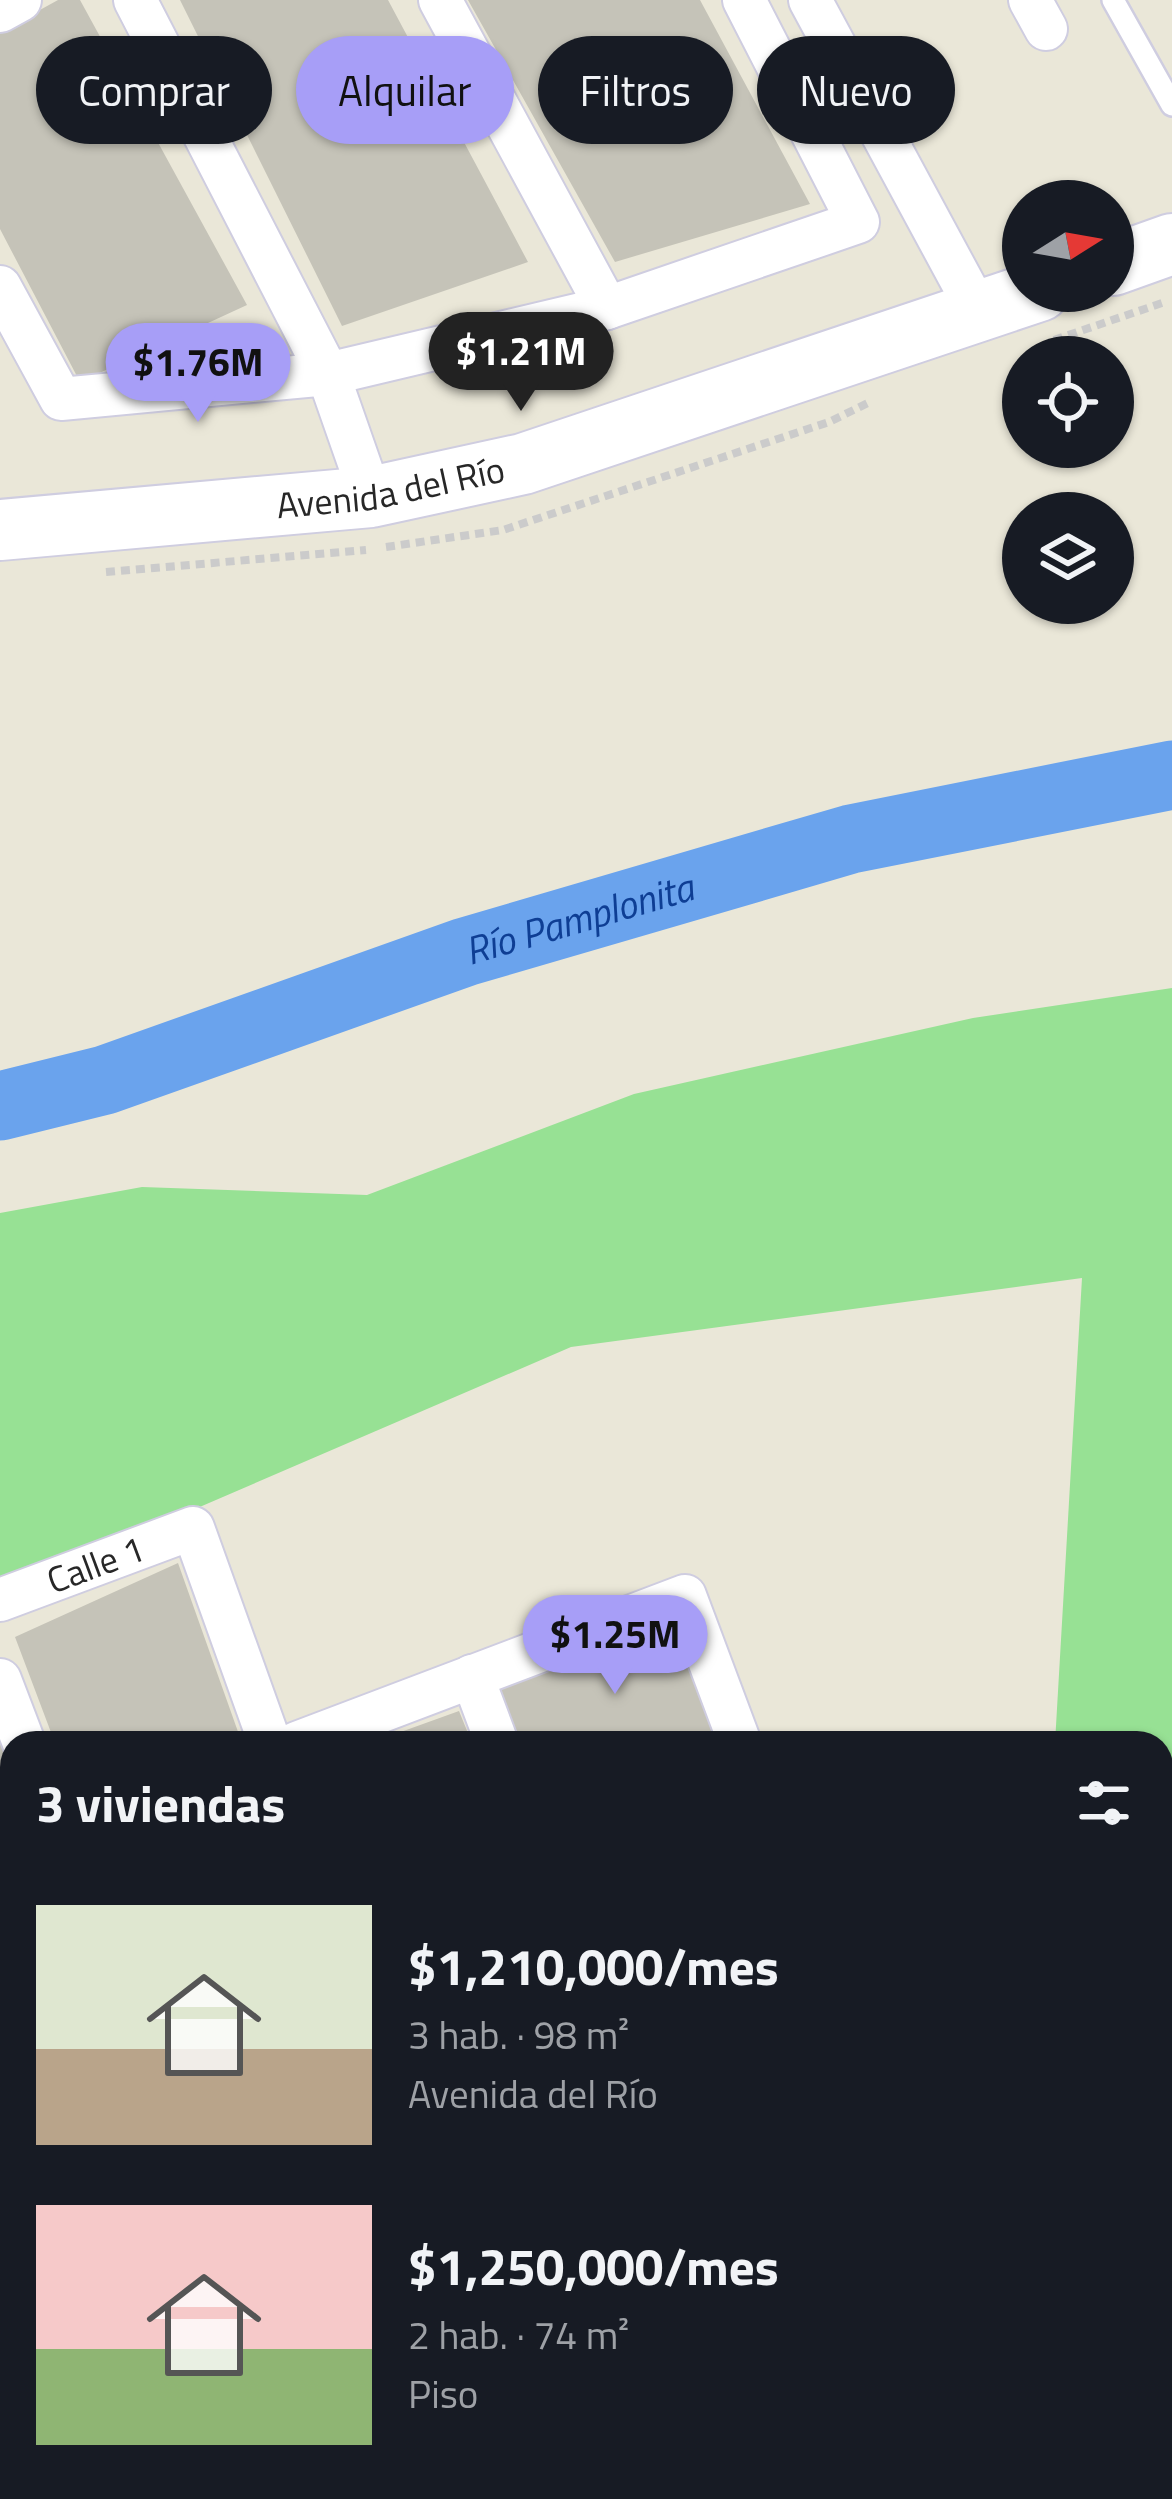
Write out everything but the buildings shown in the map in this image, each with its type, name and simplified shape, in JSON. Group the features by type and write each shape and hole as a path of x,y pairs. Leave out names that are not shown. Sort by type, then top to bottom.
{"main road":[{"path":"1134,258 1172,244"},
{"name":"Avenida del Río","path":"0,530 371,496 523,464 1002,305"}],"street":[{"path":"0,10 20,0"},
{"path":"135,0 328,374 371,496"},
{"path":"440,0 607,308"},
{"path":"0,287 61,399 328,374 607,308 858,222 744,0"},
{"path":"811,0 979,313"},
{"name":"Calle 1","path":"0,1600 193,1528 266,1731"},
{"path":"328,1731 685,1596 736,1731"},
{"path":"472,1676 493,1731"},
{"path":"0,1681 19,1731"}],"lane":[{"path":"1113,0 1172,105"}],"green space":[{"path":"1172,988 1172,1731 1056,1731 1082,1278 571,1347 0,1593 0,1213 142,1187 367,1195 634,1094 973,1018"}],"waterway":[{"name":"Río Pamplonita","path":"0,1106 105,1080 465,952 851,839 1172,775"}]}
